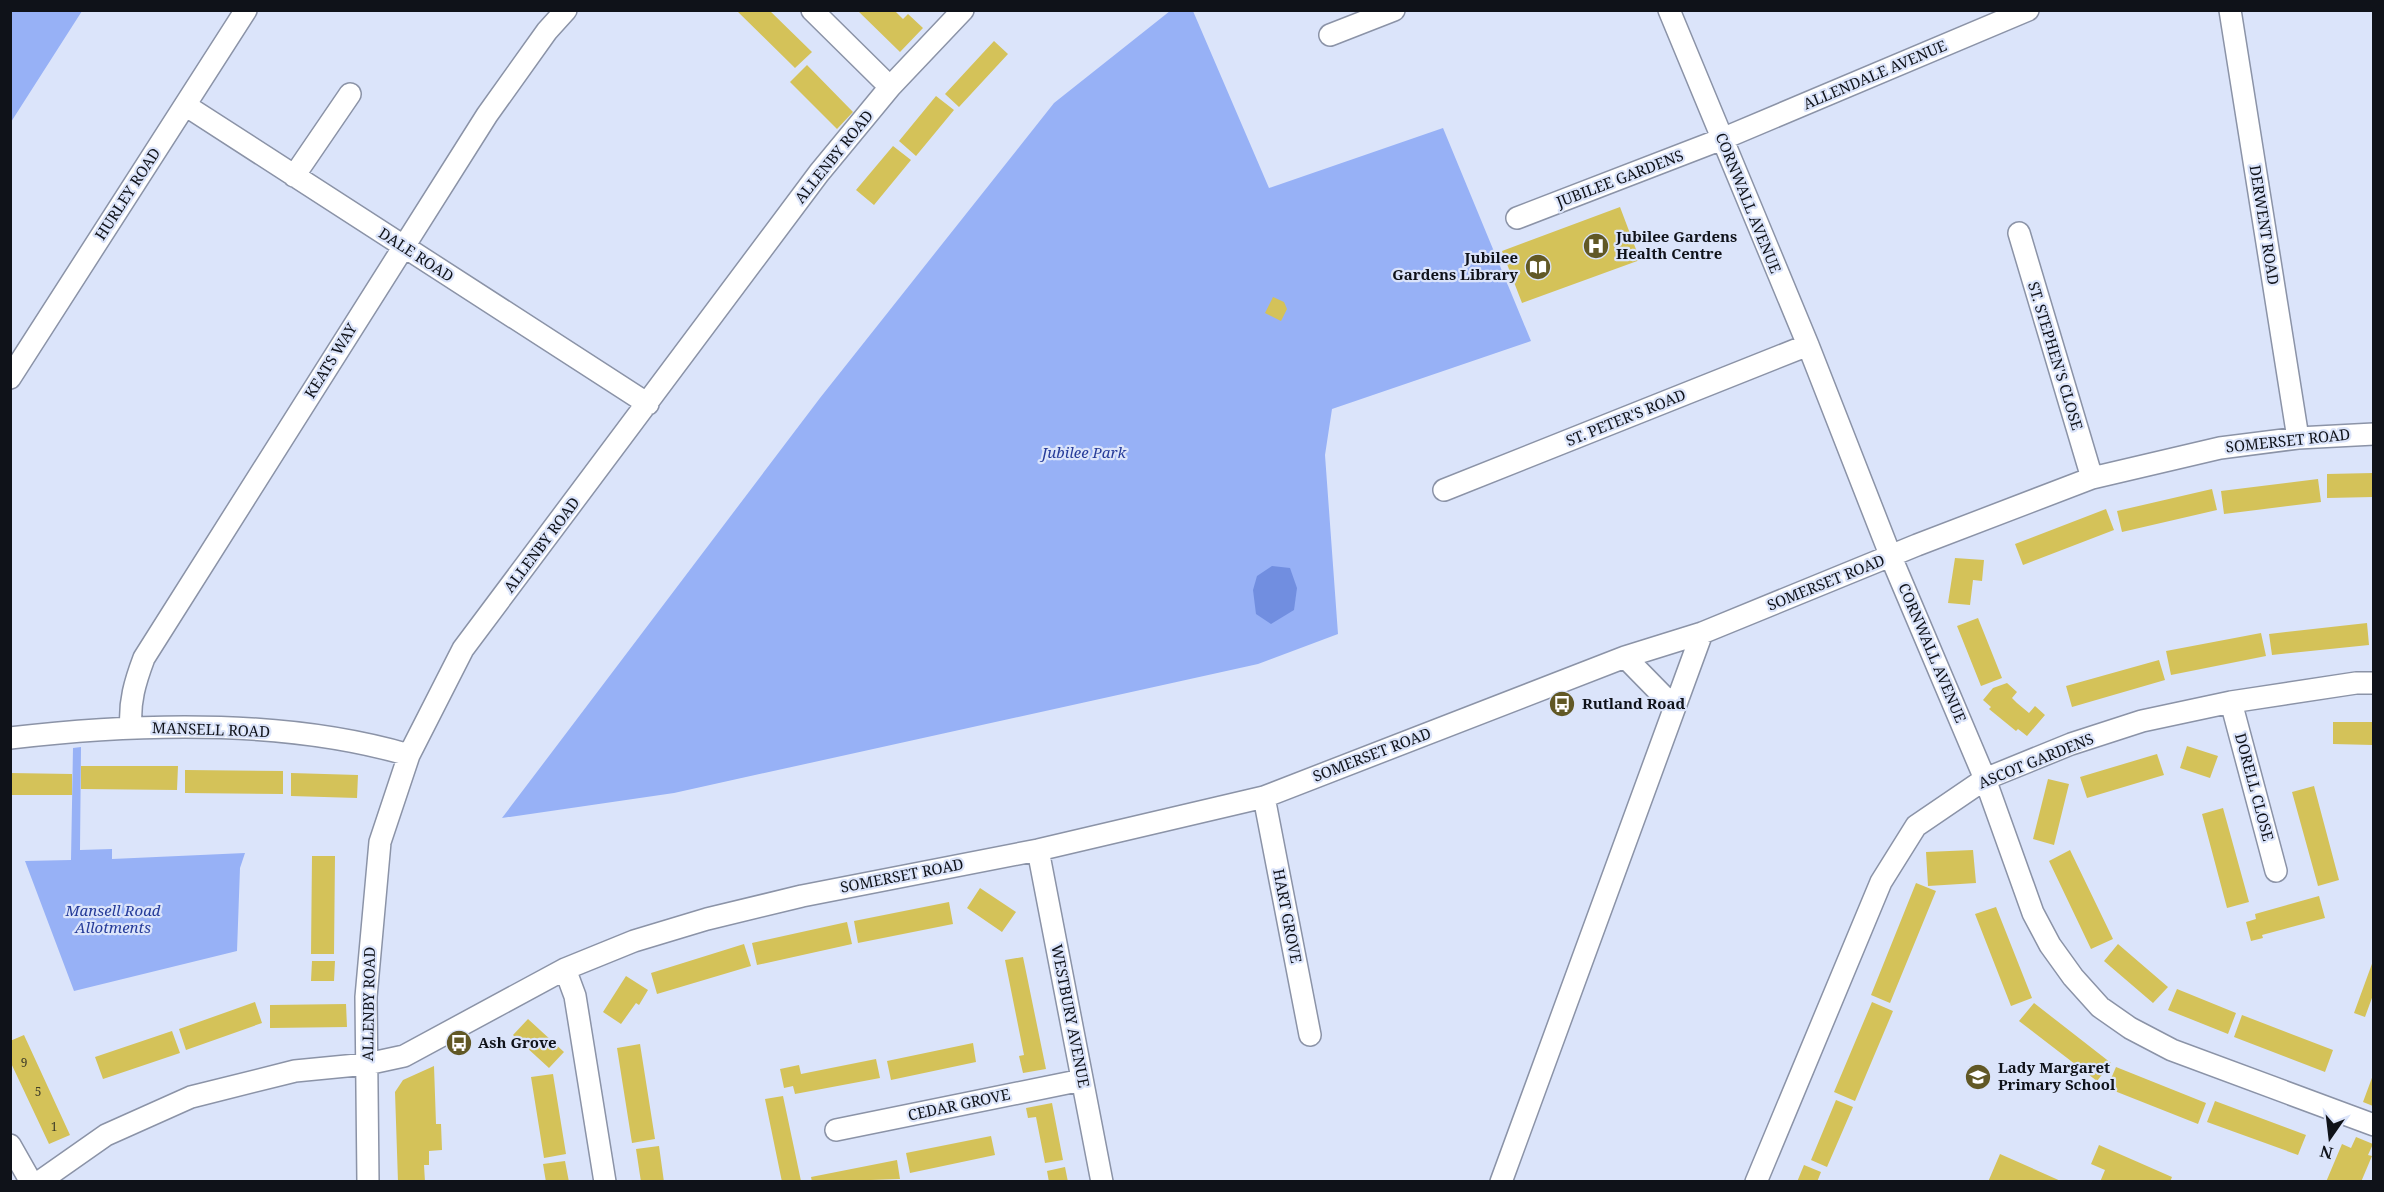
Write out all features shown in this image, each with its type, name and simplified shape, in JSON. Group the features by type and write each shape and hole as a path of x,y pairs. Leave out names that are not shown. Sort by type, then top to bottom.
{"street":[{"name":"HURLEY ROAD","path":"10,378 246,10"},
{"name":"KEATS WAY","path":"131,727 130,710 133,688 144,658 487,115 566,10"},
{"path":"812,10 890,87"},
{"name":"ALLENBY ROAD","path":"368,1182 366,997 380,842 409,755 463,649 819,173 890,87 963,10"},
{"path":"1330,34 1394,10"},
{"name":"CORNWALL AVENUE","path":"1669,10 1808,345 1891,557 1985,779 2033,913 2073,978 2100,1007 2130,1028 2172,1050 2373,1125"},
{"name":"ALLENDALE AVENUE","path":"1722,139 1991,17 2028,10"},
{"name":"DERWENT ROAD","path":"2230,10 2298,438"},
{"path":"294,176 350,94"},
{"name":"DALE ROAD","path":"185,105 648,404"},
{"name":"JUBILEE GARDENS","path":"1517,218 1722,139"},
{"name":"ST. STEPHEN'S CLOSE","path":"2019,233 2092,478"},
{"name":"ST. PETER'S ROAD","path":"1444,490 1808,345"},
{"name":"SOMERSET ROAD","path":"39,1182 106,1135 191,1097 295,1071 367,1064 404,1056 565,969 634,941 707,919 802,896 1038,850 1264,797 1625,657 1702,633 2092,478 2200,451 2298,438 2373,434"},
{"path":"1501,1182 1673,706 1702,633"},
{"path":"1625,657 1673,706"},
{"name":"ASCOT GARDENS","path":"1756,1182 1881,882 1916,826 1985,779 2071,744 2142,721 2231,702 2356,683 2373,683"},
{"name":"DORELL CLOSE","path":"2231,702 2276,871"},
{"name":"MANSELL ROAD","path":"10,738 131,727 295,734 381,747 409,755"},
{"name":"HART GROVE","path":"1264,797 1310,1035"},
{"name":"WESTBURY AVENUE","path":"1038,850 1102,1182"},
{"path":"565,969 575,996 605,1182"},
{"name":"CEDAR GROVE","path":"836,1130 1082,1080"},
{"path":"10,1144 31,1182"}],"green space":[{"path":"10,11 82,11 11,122"},
{"name":"Jubilee Park","path":"1170,11 1193,11 1269,188 1443,128 1531,341 1332,409 1325,455 1338,634 1258,664 674,793 502,818 820,398 1054,103"},
{"name":"Mansell Road Allotments","path":"81,747 80,850 112,849 112,859 245,853 240,868 237,951 74,991 25,861 71,860 73,748"}],"shaded area":[{"path":"1272,566 1290,568 1297,588 1294,610 1271,624 1256,614 1253,590 1257,576"}],"building":[{"path":"736,10 769,10 812,52 795,68"},
{"path":"857,10 894,10 903,19 908,14 923,28 900,52"},
{"path":"994,41 1008,54 959,107 945,94"},
{"path":"807,65 853,112 837,129 790,82"},
{"path":"936,96 954,110 916,156 899,141"},
{"path":"893,146 911,160 874,205 856,190"},
{"path":"1620,207 1640,260 1522,303 1502,251"},
{"path":"1273,297 1284,302 1287,309 1281,321 1265,313"},
{"path":"2373,473 2373,497 2327,498 2327,474"},
{"path":"2318,479 2321,502 2224,514 2221,491"},
{"path":"2212,489 2217,510 2122,532 2117,511"},
{"path":"2106,509 2114,530 2023,565 2015,544"},
{"path":"1955,558 1984,560 1982,581 1973,580 1970,605 1948,603"},
{"path":"1978,618 2002,678 1981,686 1957,626"},
{"path":"2367,623 2369,645 2272,655 2269,634"},
{"path":"2261,633 2266,656 2171,675 2166,651"},
{"path":"2159,660 2165,680 2072,707 2066,686"},
{"path":"2007,683 2017,692 2012,698 2017,703 2029,713 2035,706 2045,715 2027,736 2018,729 2016,731 1989,709 1991,707 1983,700 1993,688"},
{"path":"2333,722 2373,722 2373,745 2333,744"},
{"path":"2187,746 2218,756 2210,778 2180,768"},
{"path":"2157,754 2164,775 2087,798 2080,777"},
{"path":"81,766 178,766 177,790 81,789"},
{"path":"185,770 283,771 283,794 185,793"},
{"path":"10,773 72,774 72,795 10,795"},
{"path":"291,773 358,775 357,798 291,796"},
{"path":"2048,779 2069,784 2054,845 2033,839"},
{"path":"2314,786 2339,880 2318,886 2292,792"},
{"path":"2223,808 2249,902 2227,908 2202,814"},
{"path":"1973,850 1976,883 1928,886 1926,852"},
{"path":"2070,850 2113,939 2091,949 2049,861"},
{"path":"312,856 335,856 334,954 311,954"},
{"path":"1916,883 1936,891 1890,1003 1871,995"},
{"path":"980,888 1016,912 1002,932 967,908"},
{"path":"2319,896 2325,918 2262,935 2263,938 2251,941 2246,922 2256,919 2255,914"},
{"path":"949,902 953,924 858,943 854,921"},
{"path":"1996,907 2032,998 2011,1006 1975,914"},
{"path":"847,922 852,944 757,965 752,943"},
{"path":"744,944 751,966 657,994 651,973"},
{"path":"2118,944 2168,987 2153,1003 2104,961"},
{"path":"1023,957 1046,1069 1023,1073 1019,1056 1024,1055 1005,960"},
{"path":"312,961 335,961 334,981 311,981"},
{"path":"2373,961 2373,995 2365,1017 2354,1013"},
{"path":"626,976 648,990 639,1005 636,1003 621,1024 603,1012"},
{"path":"2177,989 2236,1013 2228,1034 2168,1010"},
{"path":"255,1002 262,1023 186,1050 179,1029"},
{"path":"1872,1002 1893,1011 1855,1101 1834,1092"},
{"path":"2034,1003 2111,1063 2097,1081 2019,1021"},
{"path":"346,1004 347,1027 270,1028 270,1005"},
{"path":"2242,1015 2333,1050 2325,1072 2234,1037"},
{"path":"528,1019 564,1052 549,1068 513,1035"},
{"path":"172,1031 180,1053 103,1079 95,1057"},
{"path":"24,1035 70,1135 49,1144 10,1061 10,1041"},
{"path":"973,1043 976,1062 891,1080 887,1061"},
{"path":"640,1044 655,1139 632,1143 617,1048"},
{"path":"876,1059 880,1078 795,1094 793,1086 784,1088 780,1069 799,1065 801,1074"},
{"path":"434,1066 436,1124 441,1124 442,1150 429,1151 429,1165 424,1165 425,1182 398,1182 395,1092 403,1080"},
{"path":"2116,1067 2206,1103 2198,1124 2107,1088"},
{"path":"553,1074 566,1154 544,1158 531,1077"},
{"path":"2373,1075 2373,1106 2363,1102"},
{"path":"783,1096 801,1181 799,1182 782,1182 765,1099"},
{"path":"1836,1100 1853,1107 1827,1167 1811,1160"},
{"path":"2215,1101 2306,1135 2298,1155 2207,1122"},
{"path":"1052,1103 1063,1160 1045,1163 1036,1117 1028,1118 1026,1108"},
{"path":"991,1136 995,1155 910,1173 906,1153"},
{"path":"2356,1137 2373,1144 2368,1155 2372,1156 2361,1182 2326,1182 2342,1144 2351,1148"},
{"path":"2099,1145 2172,1177 2170,1182 2100,1182 2105,1170 2091,1164"},
{"path":"659,1146 664,1182 641,1182 636,1149"},
{"path":"2000,1154 2063,1182 1988,1182"},
{"path":"897,1160 900,1179 812,1182 811,1177"},
{"path":"565,1161 569,1182 546,1182 543,1164"},
{"path":"1804,1165 1821,1172 1817,1182 1797,1182"},
{"path":"1065,1167 1068,1182 1049,1182 1047,1171"}],"place":[{"name":"Jubilee Gardens Health Centre","path":"1596,246"},
{"name":"Jubilee Gardens Library","path":"1538,267"},
{"name":"Rutland Road","path":"1562,704"},
{"name":"Ash Grove","path":"459,1043"},
{"name":"Lady Margaret Primary School","path":"1978,1077"}]}
